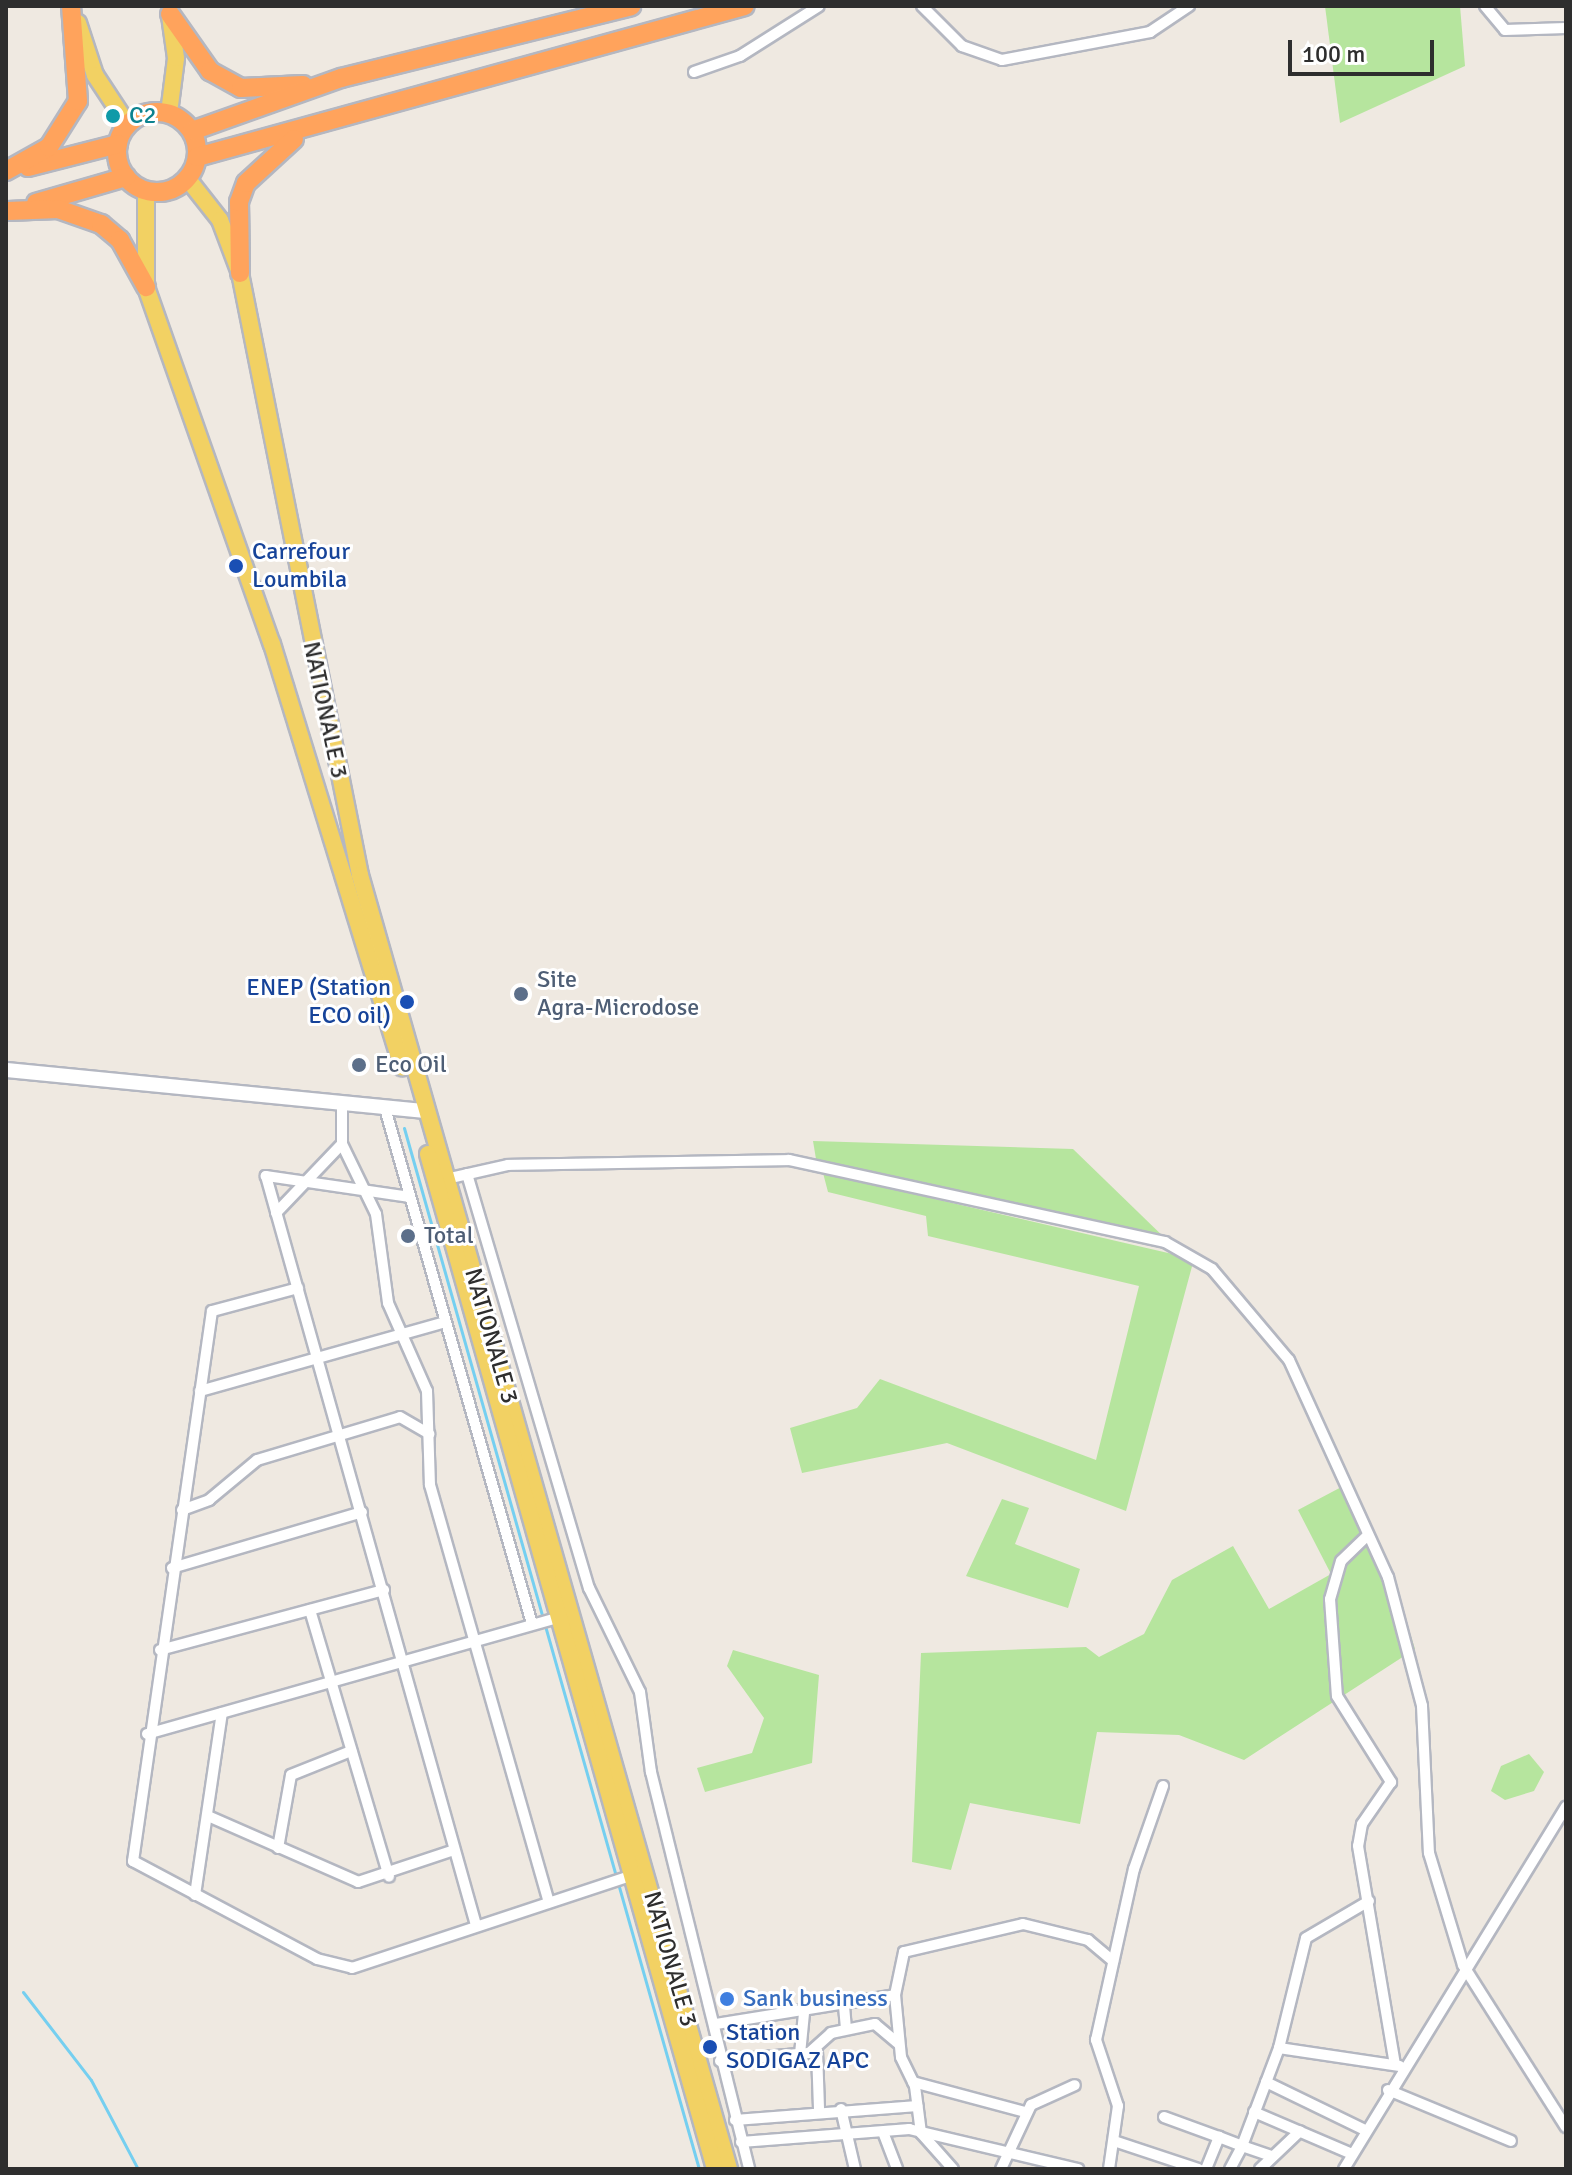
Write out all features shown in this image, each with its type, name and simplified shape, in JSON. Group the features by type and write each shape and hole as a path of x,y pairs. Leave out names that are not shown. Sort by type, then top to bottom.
{"highway":[{"path":"6,172 49,147 78,101 72,6"},
{"path":"192,131 341,78 631,6"},
{"path":"197,157 316,129 745,6"},
{"path":"169,10 210,71 241,88 341,78"},
{"path":"147,113 169,113 192,131 197,157 187,178 168,190 146,190 126,177 118,144 128,125 147,113"},
{"path":"240,273 239,202 246,183 278,147 316,129"},
{"path":"6,172 118,144"},
{"path":"7,211 126,177"},
{"path":"7,211 58,209 101,224 120,240 146,287"}],"main road":[{"path":"72,6 95,75 128,125"},
{"path":"169,10 176,58 169,113"},
{"name":"NATIONALE 3","path":"187,178 220,220 240,273 360,875 420,1110 638,1873 729,2169"},
{"name":"NATIONALE 3","path":"146,190 146,287 272,644 420,1110 446,1179 564,1616"},
{"path":"6,1070 342,1105 420,1110"},
{"name":"NATIONALE 3","path":"638,1873 715,2169"}],"street":[{"path":"694,72 740,56 819,6"},
{"path":"922,6 962,46 1002,60 1150,32 1189,6"},
{"path":"1485,6 1505,30 1566,28"},
{"path":"342,1105 342,1144 378,1223 388,1303 406,1334 427,1391 430,1485 549,1902"},
{"path":"385,1108 532,1624"},
{"path":"276,1213 302,1181 342,1144"},
{"path":"446,1179 508,1165 769,1158 1178,1246 1212,1269 1271,1331 1368,1535 1413,1656 1429,1853 1463,1965 1566,2127"},
{"path":"467,1174 589,1588 640,1692 651,1772 716,2024 720,2061 749,2169"},
{"path":"410,1197 266,1176 318,1358 336,1437 362,1512 476,1925"},
{"path":"298,1288 212,1311 131,1855 152,1876 342,1967 638,1873"},
{"path":"200,1391 446,1322"},
{"path":"182,1510 216,1496 240,1467 400,1417 430,1434"},
{"path":"172,1568 362,1512"},
{"path":"1368,1535 1341,1561 1330,1599 1337,1696 1391,1782 1358,1834 1399,2066"},
{"path":"160,1650 384,1590"},
{"path":"310,1610 330,1687 389,1877"},
{"path":"147,1734 330,1687 475,1639 564,1616"},
{"path":"195,1895 222,1713"},
{"path":"278,1848 291,1775 351,1751"},
{"path":"1110,2164 1118,2106 1096,2040 1113,1961 1163,1786"},
{"path":"1344,2169 1399,2066 1566,1807"},
{"path":"208,1816 358,1882 389,1877 454,1850"},
{"path":"1230,2169 1242,2146 1279,2048 1306,1938 1369,1901"},
{"path":"953,2169 921,2133 913,2082 899,2044 895,1995 906,1950 1023,1924 1088,1940 1113,1961"},
{"path":"716,2024 804,2013 895,1995"},
{"path":"844,2006 846,2029"},
{"path":"800,2054 804,2013"},
{"path":"819,2109 817,2051 831,2033 881,2026 899,2044"},
{"path":"1279,2048 1399,2066"},
{"path":"720,2061 817,2051"},
{"path":"913,2082 1025,2112"},
{"path":"1266,2082 1365,2130"},
{"path":"1001,2169 1006,2149 1025,2112 1041,2095 1075,2085"},
{"path":"1388,2090 1511,2141"},
{"path":"735,2120 819,2109 917,2106"},
{"path":"841,2109 855,2169"},
{"path":"1254,2112 1352,2154"},
{"path":"1164,2117 1271,2156"},
{"path":"1283,2126 1287,2142"},
{"path":"1260,2169 1300,2131"},
{"path":"741,2142 883,2132 921,2133 1006,2149 1078,2169"},
{"path":"883,2132 897,2169"},
{"path":"1206,2169 1219,2137"},
{"path":"1114,2141 1198,2169"},
{"path":"1110,2164 1130,2147"}],"green space":[{"path":"1325,6 1460,6 1465,66 1340,123"},
{"path":"813,1141 1073,1149 1172,1245 817,1165"},
{"path":"823,1173 1194,1259 1126,1511 947,1443 802,1473 790,1428 857,1408 880,1379 1096,1460 1139,1286 928,1236 926,1216 828,1192"},
{"path":"1347,1484 1395,1585 1415,1649 1244,1760 1179,1735 1097,1732 1080,1824 970,1803 951,1870 912,1862 921,1653 1086,1647 1099,1657 1144,1634 1172,1580 1233,1546 1269,1609 1331,1574 1298,1510"},
{"path":"1002,1499 1029,1508 1015,1544 1080,1569 1068,1608 966,1576"},
{"path":"733,1650 819,1675 812,1763 705,1792 697,1768 752,1753 764,1718 727,1666"},
{"path":"1529,1754 1544,1772 1534,1791 1505,1800 1491,1791 1501,1766"}],"waterway":[{"path":"404,1128 699,2169"},
{"path":"23,1992 91,2080 138,2169"}],"place":[{"name":"C2","path":"113,116"},
{"name":"Carrefour Loumbila","path":"236,566"},
{"name":"Site Agra-Microdose","path":"521,994"},
{"name":"ENEP (Station ECO oil)","path":"407,1002"},
{"name":"Eco Oil","path":"359,1065"},
{"name":"Total","path":"408,1236"},
{"name":"Sank business","path":"727,1999"},
{"name":"Station SODIGAZ APC","path":"710,2047"}]}
